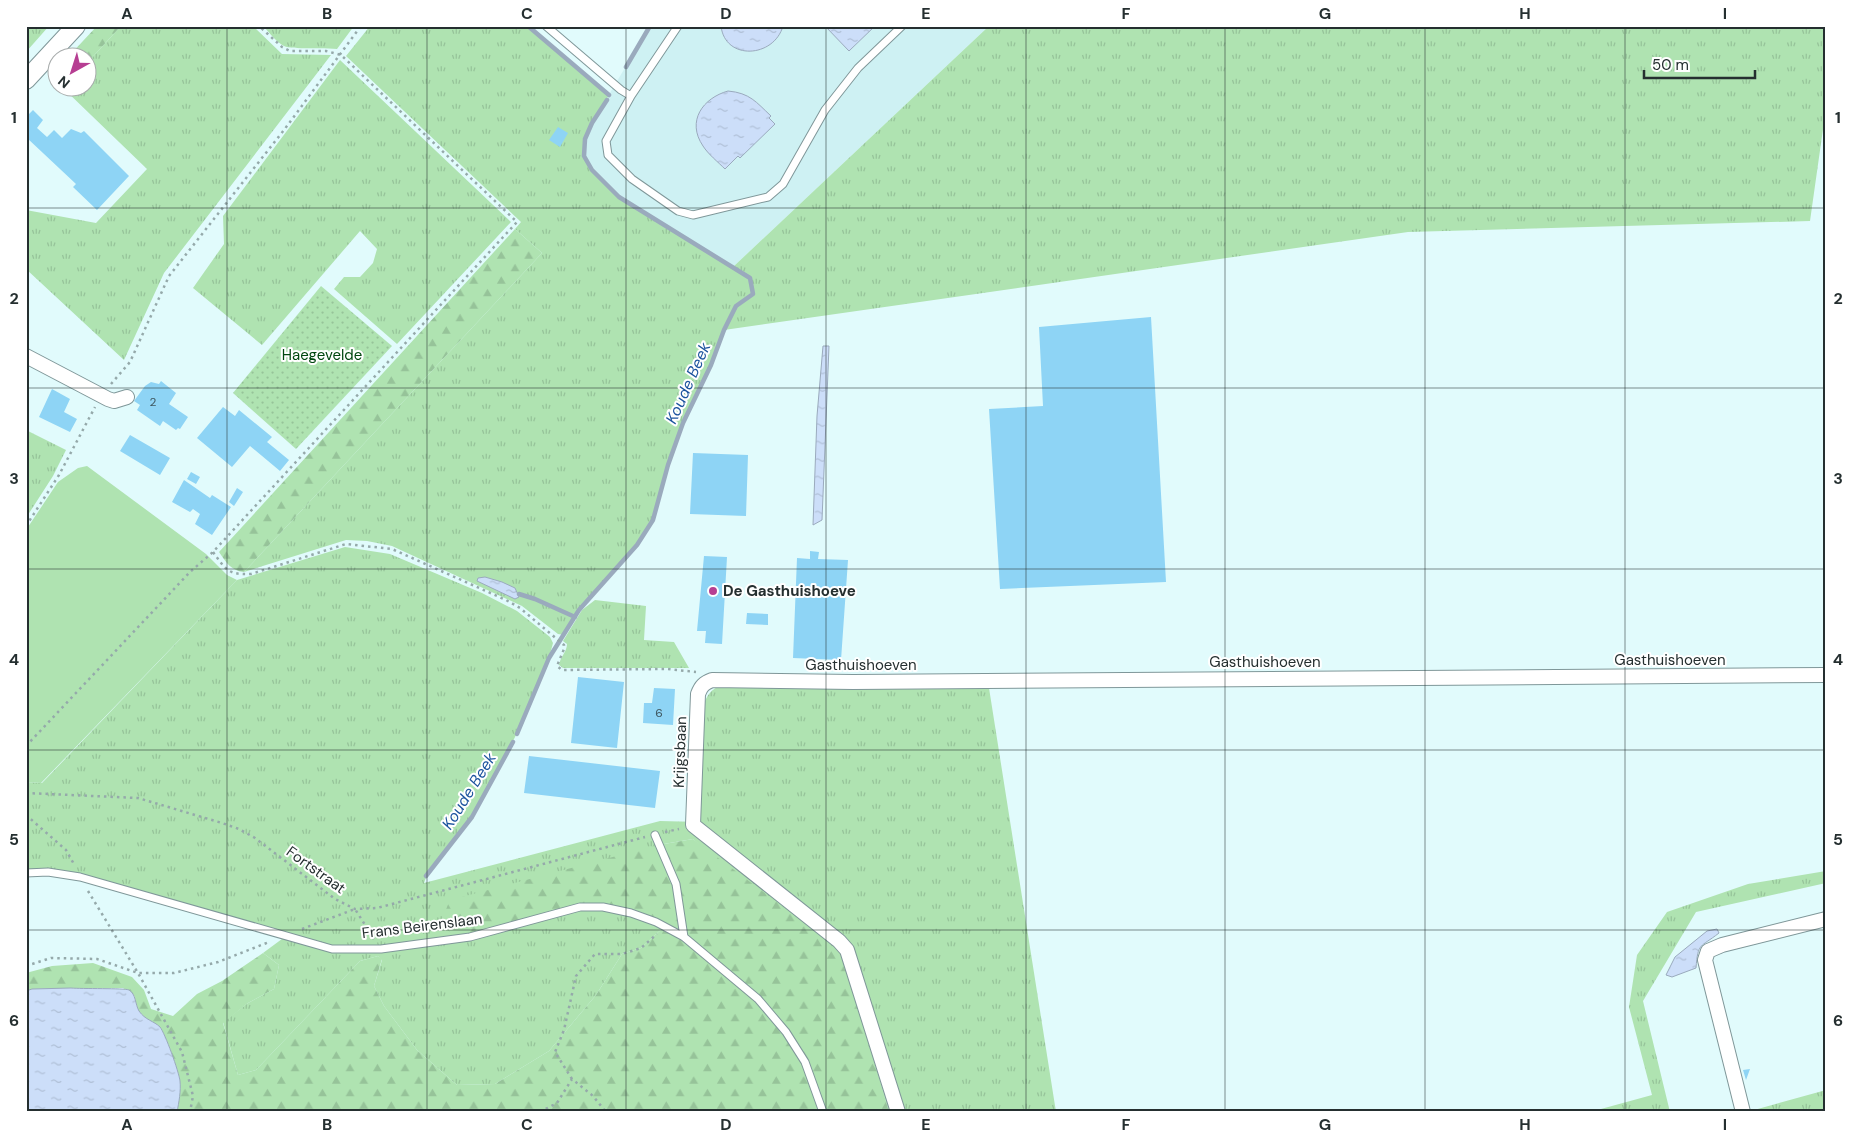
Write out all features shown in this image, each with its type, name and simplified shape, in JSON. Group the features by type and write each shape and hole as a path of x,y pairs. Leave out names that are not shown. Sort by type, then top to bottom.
{"street":[{"path":"26,80 76,26"},
{"path":"26,356 101,396 114,401 127,397"},
{"name":"Gasthuishoeven","path":"706,682 712,680 853,682 1826,675"},
{"name":"Krijgsbaan","path":"693,825 698,694 700,687 706,682"},
{"path":"693,825 840,941 847,950 898,1112"},
{"path":"1743,1112 1705,960 1708,951 1722,945 1826,919"}],"lane":[{"path":"546,26 621,90 631,96"},
{"path":"678,26 631,96 606,141 608,155 632,179 678,211 693,215 768,198 783,184 824,110 858,68 902,26"},
{"path":"655,835 676,884 684,937"},
{"name":"Frans Beirenslaan","path":"26,873 63,873 80,877 332,949 381,949 470,937 580,907 591,906 631,913 665,926 684,937 758,999 786,1032 805,1062 823,1112"}],"path":[{"path":"26,746 190,572 213,552 517,222 341,55 326,51 290,51 282,47 259,26"},
{"path":"26,526 59,475 101,396 130,362 169,276 341,55 361,26"},
{"path":"213,552 225,570 235,575 250,574 346,544 392,549 520,608 564,645 557,666 562,670 667,669 696,672 706,682"},
{"name":"Fortstraat","path":"26,793 138,798 239,829 255,838 335,899 355,909 377,908 693,825"},
{"path":"26,816 71,856 80,877 138,973 182,1052 193,1096 190,1112"},
{"path":"26,966 51,958 97,959 138,973 174,973 218,962 355,909 381,949"},
{"path":"606,1112 594,1096 572,1079 555,1052 564,1030 576,976 595,954 622,954 641,948 665,926"},
{"path":"540,1112 557,1103 572,1079"}],"shaded area":[{"path":"650,26 989,26 733,267 619,197 592,170 584,156 585,139 592,123"}],"green space":[{"path":"26,26 49,26 26,52"},
{"path":"97,26 121,26 98,51 98,48 76,48"},
{"path":"121,26 253,26 282,54 331,55 164,273 124,360 26,269 26,210 96,223 147,169 73,98 98,98 98,51"},
{"path":"263,26 354,26 337,49 284,46"},
{"path":"370,26 528,26 609,95 592,123 585,139 584,156 592,170 619,197 733,267 989,26 1826,26 1826,108 1810,221 1408,232 724,330 711,365 683,423 668,465 653,520 637,545 579,610 564,635 558,634 522,606 392,546 367,541 346,540 244,572 542,253 515,229 521,222 346,56"},
{"path":"340,60 511,222 397,344 334,289 344,277 360,277 373,263 377,249 360,231 262,345 193,288 224,244 223,216"},
{"path":"515,229 542,253 244,572 236,570 229,565 219,552"},
{"name":"Haegevelde","path":"321,286 392,346 296,449 233,393"},
{"path":"26,430 66,450 53,476 26,518"},
{"path":"87,466 206,554 227,575 237,580 41,783 26,782 26,530 58,482 78,468"},
{"path":"345,547 390,554 482,593 517,611 550,637 553,643 549,658 524,719 504,759 472,817 429,869 424,883 660,821 700,822 703,706 710,693 722,685 989,688 1056,1112 889,1112 851,983 693,839 658,845 580,907 603,907 665,926 641,948 622,954 596,995 549,1051 495,1084 457,1085 417,1050 384,1006 374,986 382,960 378,956 360,961 256,1070 238,1075 223,1022 248,1003 274,989 279,965 263,953 286,936 80,877 26,873 26,782 42,783 237,580"},
{"path":"595,600 646,606 644,640 674,642 689,668 563,668 559,665 567,644 563,641 582,610"},
{"path":"693,839 826,939 834,949 845,970 853,992 889,1112 177,1112 180,1080 171,1051 159,1026 146,1019 137,1009 134,995 123,988 32,989 26,991 26,973 52,966 93,963 132,977 144,990 151,1009 173,1016 197,994 222,981 263,953 279,965 274,989 248,1003 223,1023 238,1075 256,1070 360,961 378,956 382,959 374,986 384,1006 417,1050 457,1085 495,1084 549,1051 596,995 622,954 641,948 665,926 656,922 591,906 457,938 447,929 443,922 450,900 658,845"},
{"path":"1826,871 1826,883 1696,912 1643,1001 1670,1112 1590,1112 1652,1095 1629,1007 1637,955 1667,912 1748,884"},
{"path":"1826,1090 1826,1112 1747,1112"}],"water":[{"path":"721,26 783,26 778,37 770,44 750,51 740,50 731,45 724,37"},
{"path":"825,26 875,26 849,51"},
{"path":"728,91 742,94 757,102 771,116 769,118 775,124 740,158 738,156 725,169 705,149 698,137 696,128 697,119 705,105 719,94"},
{"path":"823,346 829,346 822,520 813,525 817,416"},
{"path":"485,577 515,588 519,597 515,599 477,581 478,578"},
{"path":"1717,929 1719,933 1699,949 1696,968 1672,977 1666,975 1675,957 1707,931"},
{"path":"32,989 120,989 131,992 139,1011 160,1027 168,1044 180,1081 177,1112 26,1112 26,991"}],"building":[{"path":"33,110 43,120 37,128 47,137 54,130 62,138 71,129 81,133 84,131 129,176 97,210 73,187 76,184 26,139 26,117"},
{"path":"558,127 568,133 560,147 549,140"},
{"path":"1151,317 1166,582 1000,589 989,409 1043,406 1039,327"},
{"path":"161,381 176,393 169,404 188,417 180,429 176,430 163,421 160,426 137,410 140,405 134,401 145,386 151,382 159,384"},
{"path":"52,389 70,399 64,412 77,419 70,432 39,417"},
{"path":"223,407 235,416 239,410 272,437 267,442 289,460 280,471 250,446 232,467 197,438"},
{"path":"130,435 170,458 160,475 120,451"},
{"path":"693,453 748,455 746,516 690,514"},
{"path":"191,472 200,477 196,484 187,479"},
{"path":"184,480 210,498 212,495 231,507 212,535 195,524 200,514 193,509 190,512 172,502"},
{"path":"237,488 243,492 234,506 229,502"},
{"path":"810,551 819,552 818,559 848,560 841,660 793,658 797,558 810,559"},
{"name":"De Gasthuishoeve","path":"704,556 727,557 722,644 705,643 706,631 697,631"},
{"path":"747,613 768,614 768,625 746,624"},
{"path":"578,677 624,682 617,748 571,743"},
{"path":"654,688 675,689 673,725 643,723 644,703 652,703"},
{"path":"529,756 660,771 655,808 524,793"},
{"path":"1750,1069 1746,1080 1743,1070"}],"waterway":[{"path":"528,26 609,95"},
{"name":"Koude Beek","path":"626,67 650,26"},
{"name":"Koude Beek","path":"517,734 549,658 579,610 637,545 653,520 668,465 683,423 711,365 724,330 736,306 753,294 750,278 619,197 592,170 584,156 585,139 592,123 607,100"},
{"path":"519,594 575,617"},
{"name":"Koude Beek","path":"426,876 472,817 513,742"}],"place":[{"name":"De Gasthuishoeve","path":"713,591"}]}
